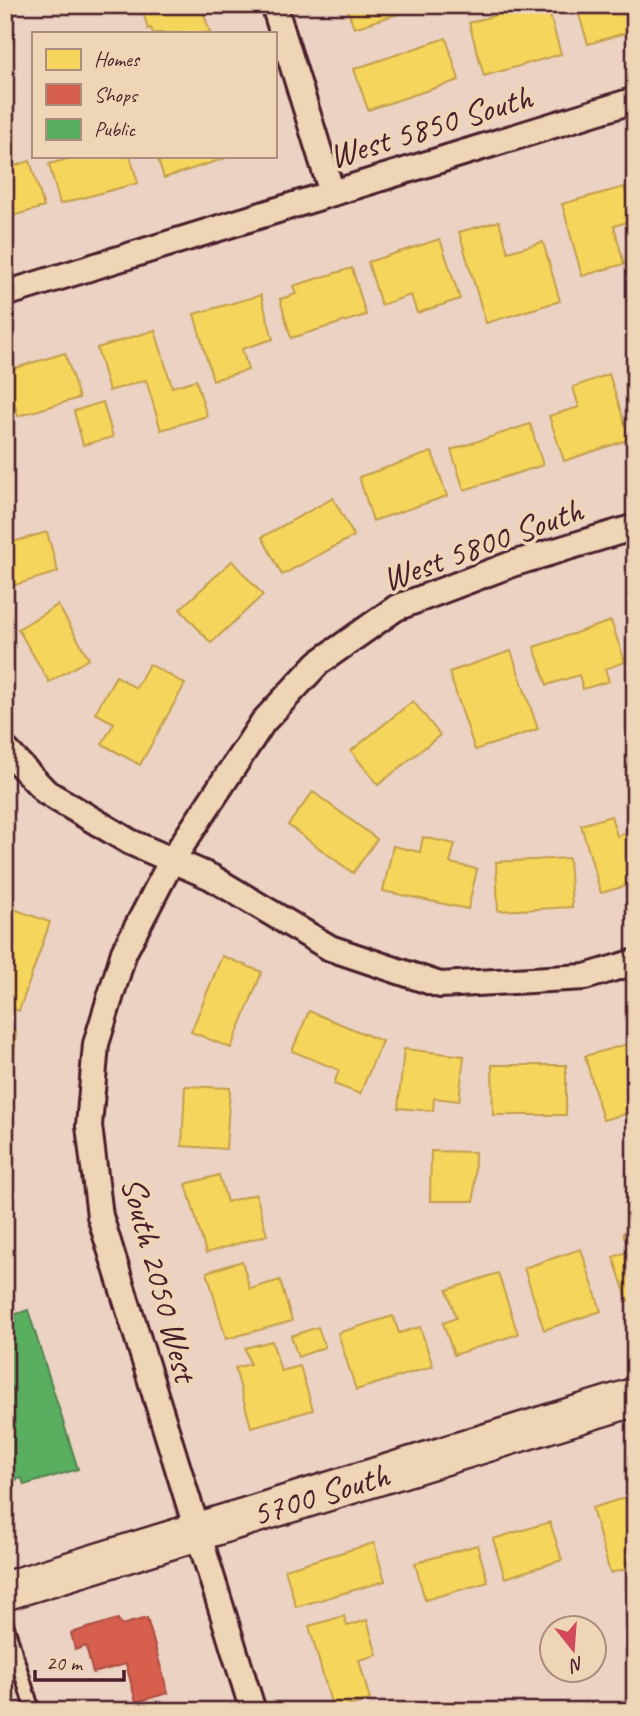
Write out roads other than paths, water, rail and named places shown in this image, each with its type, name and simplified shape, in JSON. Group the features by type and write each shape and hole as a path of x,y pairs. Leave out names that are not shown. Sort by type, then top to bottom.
{"street":[{"path":"274,5 332,193"},
{"name":"West 5850 South","path":"5,295 635,100"},
{"name":"West 5800 South","path":"172,860 263,722 318,663 396,608 512,564 635,527"},
{"path":"5,749 46,792 130,842 211,877 330,948 440,985 585,976 635,962"},
{"name":"South 2050 West","path":"172,860 124,952 96,1044 89,1126 100,1216 253,1711"},
{"name":"5700 South","path":"5,1591 635,1397"}],"lane":[{"path":"5,1620 33,1711"}]}
